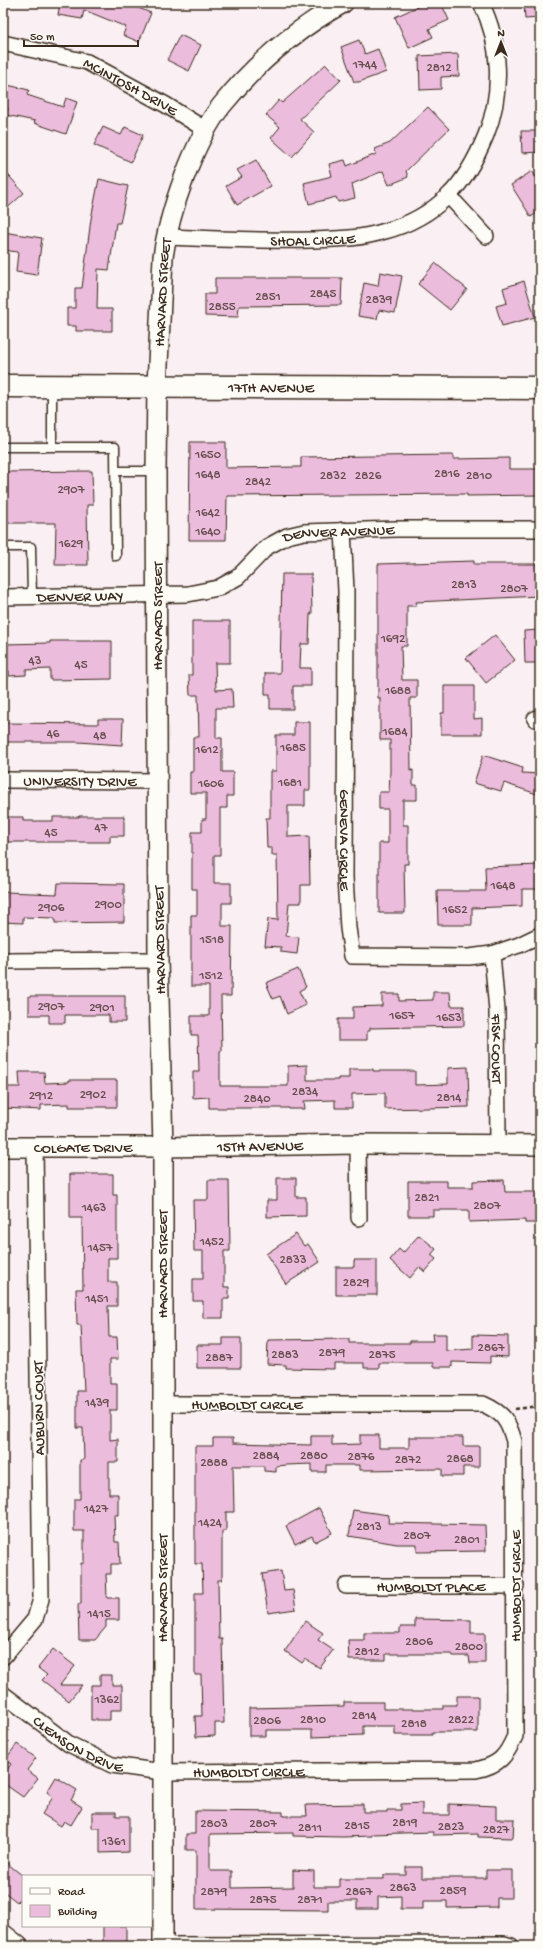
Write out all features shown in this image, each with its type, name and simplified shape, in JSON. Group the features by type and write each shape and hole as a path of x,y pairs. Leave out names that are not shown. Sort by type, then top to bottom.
{"main road":[{"name":"17TH AVENUE","path":"3,386 540,388"}],"street":[{"name":"SHOAL CIRCLE","path":"166,237 280,241 353,238 386,231 423,216 449,196 469,170 477,157 490,125 497,92 496,50 492,31 481,3"},
{"name":"HARVARD STREET","path":"163,1946 163,1148 158,960 156,471 157,386 163,257 166,237 179,194 206,130 221,106 258,64 290,37 331,6"},
{"name":"MCINTOSH DRIVE","path":"3,43 87,62 166,105 206,130"},
{"path":"449,196 486,236"},
{"name":"DENVER AVENUE","path":"157,594 188,594 218,588 238,577 267,547 287,536 304,532 343,530 540,529"},
{"name":"GENEVA CIRCLE","path":"343,530 346,591 345,877 348,928 352,956 469,958 492,954 519,945 540,935"},
{"name":"DENVER WAY","path":"3,597 157,594"},
{"name":"UNIVERSITY DRIVE","path":"3,780 158,781"},
{"name":"FISK COURT","path":"492,954 497,1011 498,1144"},
{"path":"3,961 158,960"},
{"path":"358,1144 359,1218"},
{"name":"15TH AVENUE","path":"163,1148 358,1144 540,1145"},
{"name":"COLGATE DRIVE","path":"3,1147 163,1148"},
{"name":"AUBURN COURT","path":"3,1657 35,1619 41,1599 36,1147"},
{"name":"HUMBOLDT CIRCLE","path":"162,1404 483,1404 497,1410 509,1424 514,1441 516,1586 515,1736 508,1752 503,1758 488,1767 476,1770 163,1772"},
{"name":"HUMBOLDT PLACE","path":"346,1586 516,1586"},
{"name":"CLEMSON DRIVE","path":"3,1694 81,1752 112,1765 163,1772"},
{"path":"3,1934 18,1946"},
{"path":"163,1946 504,1944 511,1946"}],"lane":[{"path":"52,386 52,447"},
{"path":"3,447 115,447 116,556"},
{"path":"116,471 156,471"},
{"path":"3,546 31,547 32,597"}],"path":[{"path":"497,1410 540,1406"}],"building":[{"path":"60,3 126,3 151,13 139,42 123,35 126,27 84,10 82,19 58,15"},
{"path":"425,3 441,3 449,20 429,29 433,37 409,48 395,17"},
{"path":"524,3 540,3 540,18 525,19"},
{"path":"180,35 201,45 189,71 167,60"},
{"path":"359,40 365,54 378,49 386,72 359,82 354,82 341,47"},
{"path":"458,54 459,76 441,77 441,89 420,90 419,56"},
{"path":"326,64 341,80 300,119 314,132 292,157 271,138 280,127 266,115 279,100 282,103"},
{"path":"3,84 29,90 27,95 63,107 66,98 77,102 66,134 34,123 35,121 6,115 8,108 3,107"},
{"path":"428,107 449,129 406,171 408,177 389,185 383,171 352,184 355,198 338,202 336,197 309,204 304,183 332,176 329,164 345,160 347,166 376,154 375,149 390,143"},
{"path":"103,127 121,135 125,127 143,135 131,162 94,145"},
{"path":"521,131 540,131 540,152 522,153"},
{"path":"256,160 271,186 237,205 226,186 242,177 237,170"},
{"path":"3,169 24,193 3,212"},
{"path":"532,171 540,183 540,211 531,217 511,185"},
{"path":"99,179 128,186 120,223 116,223 109,270 98,269 97,309 112,309 112,331 76,331 76,326 67,326 67,308 75,308 75,288 82,288 91,219"},
{"path":"3,232 42,238 37,275 16,272 18,252 3,250"},
{"path":"435,263 467,289 450,310 418,284"},
{"path":"380,272 402,276 395,313 379,310 377,319 358,316 364,283 378,286"},
{"path":"215,278 342,278 341,305 239,306 238,317 205,316 205,294 215,294"},
{"path":"524,281 535,317 502,326 496,306 507,303 503,288"},
{"path":"190,442 226,442 226,468 301,467 301,457 453,455 453,459 509,458 509,469 540,469 540,495 467,496 467,494 227,496 226,540 189,540"},
{"path":"92,471 93,505 87,505 88,565 55,565 56,523 3,523 3,472"},
{"path":"474,561 474,564 540,564 540,596 416,602 417,606 407,606 407,646 401,646 402,680 417,680 417,698 410,698 411,771 413,770 413,785 417,785 417,800 403,800 403,825 408,825 408,864 404,864 405,913 379,913 379,843 388,843 388,809 379,809 379,792 389,792 390,740 380,740 380,698 378,698 378,564"},
{"path":"282,574 311,574 312,614 310,614 309,644 301,644 300,668 311,668 311,686 293,686 293,709 270,709 270,694 265,694 265,673 280,673"},
{"path":"192,621 230,621 230,663 215,663 216,690 232,689 233,708 216,708 216,738 222,738 222,772 233,772 233,796 227,796 227,808 220,808 220,855 214,855 214,883 231,883 231,903 222,903 222,926 232,926 231,996 221,996 222,1051 220,1051 220,1086 288,1086 288,1066 307,1065 307,1080 338,1080 338,1078 349,1078 349,1069 373,1069 373,1071 415,1071 415,1085 448,1084 448,1068 468,1067 469,1107 385,1109 385,1093 352,1094 352,1108 335,1108 335,1100 304,1101 305,1109 209,1108 209,1097 193,1098 193,1072 199,1072 198,1035 191,1035 191,1016 209,1016 209,986 191,986 191,915 197,915 197,889 192,889 192,832 202,832 202,819 206,819 206,793 190,793 190,772 193,772 193,737 199,737 198,695 190,695 189,675 192,675"},
{"path":"540,630 540,663 525,663 524,631"},
{"path":"495,635 515,660 486,683 466,658"},
{"path":"50,641 112,641 112,679 50,680 50,669 26,670 26,675 9,676 9,671 3,671 3,644 50,643"},
{"path":"444,686 474,686 474,719 482,718 482,734 441,734 441,713 444,713"},
{"path":"98,719 123,719 122,745 78,742 3,742 3,723 98,724"},
{"path":"294,722 310,722 310,790 305,790 305,806 288,806 288,837 309,836 310,885 301,885 301,903 289,903 286,936 299,937 297,954 281,952 281,947 265,946 268,919 278,920 277,855 272,855 272,848 267,848 266,818 270,818 270,771 276,771 276,735 294,735"},
{"path":"483,755 523,768 522,773 540,774 540,795 504,783 501,791 474,783"},
{"path":"124,816 124,836 110,836 110,842 6,842 6,839 3,839 3,817 23,817 23,821 53,821 53,817"},
{"path":"540,865 540,889 522,889 522,906 472,908 472,925 438,925 437,891 486,891 485,867"},
{"path":"58,883 124,884 124,922 55,923 55,918 23,917 23,923 3,922 3,899 5,899 5,892 57,894"},
{"path":"298,969 306,987 299,991 306,1005 287,1014 280,996 273,999 266,983"},
{"path":"433,992 450,992 451,1006 464,1006 464,1026 370,1028 370,1031 367,1031 367,1040 338,1040 338,1019 353,1019 353,1007 382,1006 382,994 399,994 399,1001 433,1000"},
{"path":"29,996 125,996 125,1022 109,1022 109,1015 65,1015 65,1023 49,1023 49,1015 29,1015"},
{"path":"19,1072 44,1072 45,1083 69,1082 69,1080 117,1080 117,1107 69,1107 69,1104 41,1105 41,1110 3,1108 3,1087 20,1087"},
{"path":"70,1174 113,1174 113,1195 117,1195 117,1258 108,1258 108,1282 117,1282 117,1306 108,1306 109,1337 117,1337 118,1359 110,1359 110,1383 117,1383 117,1410 110,1410 110,1440 118,1439 118,1462 109,1462 109,1494 118,1494 118,1515 114,1515 115,1542 119,1542 120,1564 111,1564 111,1574 106,1574 107,1598 119,1598 119,1620 106,1620 106,1627 95,1640 79,1640 78,1604 81,1604 81,1563 84,1563 84,1531 74,1531 74,1499 80,1499 80,1460 84,1460 83,1428 77,1428 77,1391 84,1391 81,1325 77,1325 76,1289 83,1289 82,1218 70,1218"},
{"path":"277,1178 296,1178 296,1197 306,1197 306,1216 267,1217 267,1200 277,1200"},
{"path":"208,1180 229,1180 230,1251 224,1251 224,1287 229,1287 229,1299 223,1299 223,1318 203,1318 203,1301 193,1301 193,1279 203,1279 203,1251 194,1251 193,1200 208,1200"},
{"path":"504,1180 505,1192 540,1192 540,1223 525,1223 525,1220 469,1222 469,1210 433,1210 433,1216 408,1216 408,1181 447,1181 447,1187 473,1187 473,1181"},
{"path":"296,1234 304,1246 308,1244 320,1262 286,1284 266,1254"},
{"path":"419,1235 436,1249 431,1255 436,1259 425,1272 419,1267 410,1278 390,1260 399,1249 403,1253"},
{"path":"354,1260 377,1260 377,1295 336,1295 336,1267 354,1267"},
{"path":"432,1334 446,1334 446,1351 473,1349 473,1335 508,1336 508,1357 490,1356 490,1363 452,1362 452,1367 433,1367 433,1363 379,1363 379,1368 364,1368 364,1363 334,1363 334,1369 286,1368 286,1365 267,1364 268,1340 349,1339 349,1343 410,1343 410,1341 433,1341"},
{"path":"223,1338 241,1338 241,1368 197,1368 197,1345 223,1345"},
{"path":"360,1435 379,1435 379,1448 409,1448 409,1437 463,1437 463,1446 479,1446 479,1467 463,1467 463,1476 442,1476 442,1469 360,1470 360,1465 326,1465 326,1472 312,1472 312,1464 276,1466 276,1472 264,1471 264,1466 233,1466 234,1512 226,1512 226,1531 222,1531 222,1580 218,1580 219,1639 222,1639 224,1723 215,1723 215,1736 196,1737 195,1716 202,1716 201,1675 195,1675 195,1593 203,1593 202,1564 195,1564 195,1446 213,1446 213,1438 233,1438 233,1443 311,1445 311,1436 332,1436 332,1445 360,1444"},
{"path":"319,1508 332,1533 315,1542 312,1536 295,1544 286,1526"},
{"path":"353,1510 389,1515 388,1523 485,1525 486,1551 417,1552 417,1544 397,1544 349,1536"},
{"path":"281,1571 284,1591 293,1590 296,1609 268,1613 262,1574"},
{"path":"415,1619 471,1620 471,1633 485,1633 485,1663 470,1663 469,1656 453,1656 452,1654 386,1654 386,1660 349,1660 348,1640 364,1640 364,1633 400,1633 400,1627 415,1627"},
{"path":"305,1621 323,1633 318,1640 333,1650 320,1668 305,1659 302,1663 285,1651"},
{"path":"53,1649 75,1666 60,1685 82,1685 69,1701 42,1680 47,1675 38,1668"},
{"path":"100,1675 112,1675 112,1685 122,1685 122,1710 110,1710 110,1720 91,1720 91,1685 100,1685"},
{"path":"457,1696 478,1696 478,1732 432,1732 432,1735 395,1735 395,1726 363,1726 363,1735 312,1737 312,1730 266,1730 266,1736 249,1736 249,1708 344,1706 344,1702 383,1702 383,1709 443,1709 443,1705 457,1705"},
{"path":"17,1744 36,1758 27,1770 38,1778 23,1797 3,1783 3,1775 11,1764 5,1760"},
{"path":"56,1777 77,1790 71,1800 82,1807 71,1825 64,1821 61,1826 42,1814 53,1797 47,1792"},
{"path":"422,1803 422,1815 449,1815 449,1804 496,1806 496,1819 514,1819 513,1838 478,1837 478,1834 433,1835 433,1832 372,1834 372,1836 343,1837 293,1836 293,1833 210,1834 210,1871 232,1871 232,1888 293,1887 293,1870 314,1871 314,1887 339,1887 339,1879 384,1879 384,1875 406,1875 406,1867 422,1867 422,1878 486,1878 486,1870 512,1870 512,1898 497,1898 497,1907 447,1908 447,1901 423,1901 423,1909 401,1909 401,1896 378,1897 378,1909 357,1909 357,1901 328,1901 328,1910 196,1909 196,1850 186,1850 186,1834 195,1834 195,1811 283,1812 283,1816 307,1816 306,1805 363,1804 363,1812 387,1812 387,1810 401,1810 401,1804"},
{"path":"92,1812 116,1812 116,1816 129,1816 129,1852 100,1853 100,1828 92,1828"},
{"path":"3,1860 22,1875 22,1896 17,1902 3,1891"},
{"path":"103,1927 126,1927 126,1946 103,1946"}]}
